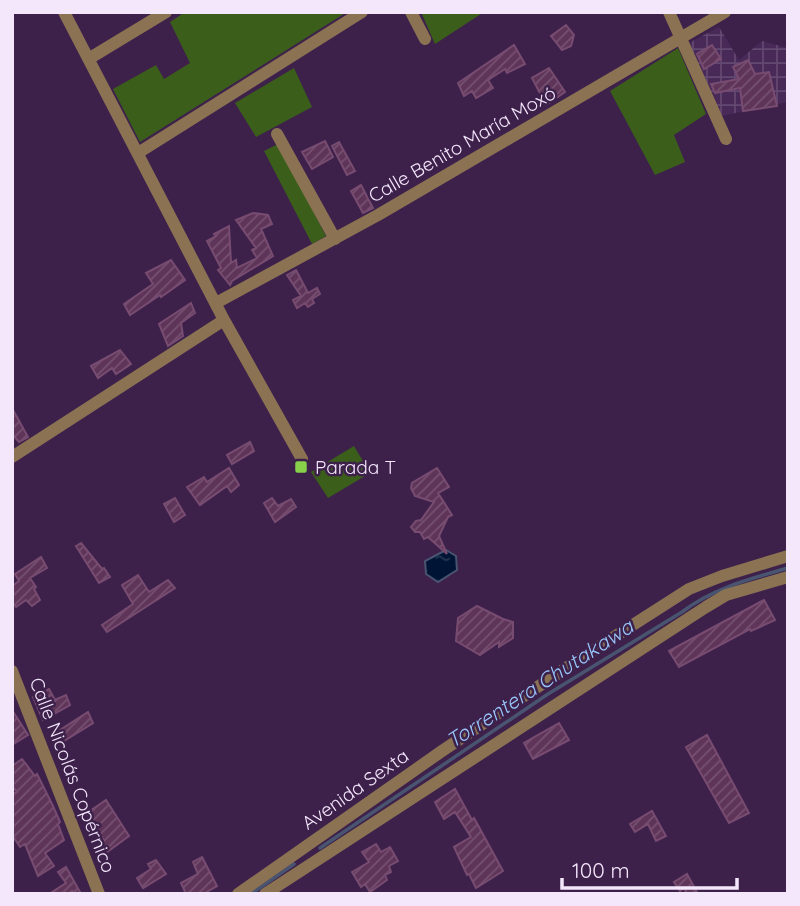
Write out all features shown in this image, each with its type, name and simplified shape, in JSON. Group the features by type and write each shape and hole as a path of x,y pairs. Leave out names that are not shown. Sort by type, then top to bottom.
{"street":[{"path":"64,12 224,320 302,459"},
{"path":"90,58 166,12"},
{"path":"138,153 362,12"},
{"path":"411,12 425,39"},
{"path":"669,12 726,139"},
{"name":"Calle Benito María Moxó","path":"216,303 335,239 725,12"},
{"path":"277,134 335,239"},
{"path":"12,457 224,320"},
{"name":"Avenida Sexta","path":"265,894 311,852 442,751 575,662 689,589 788,556"},
{"name":"Avenida Sexta","path":"238,894 311,852 726,595 788,577"},
{"name":"Calle Nicolás Copérnico","path":"12,671 99,894"}],"shaded area":[{"path":"719,27 739,60 762,41 788,48 788,102 721,116 689,43"}],"green space":[{"path":"185,12 347,12 140,142 113,89 156,65 164,79 190,63 170,22"},
{"path":"421,12 484,12 435,44"},
{"path":"678,48 706,114 674,135 685,162 655,175 610,91"},
{"path":"294,68 312,107 256,137 235,103"},
{"path":"278,144 326,236 312,244 264,151"},
{"path":"354,446 370,473 328,498 311,472"}],"water":[{"path":"446,550 456,556 457,570 438,582 426,574 425,561"}],"building":[{"path":"566,25 574,35 571,46 562,50 551,36"},
{"path":"514,45 525,64 507,73 505,69 488,80 493,88 476,98 472,91 464,96 458,83"},
{"path":"712,45 721,59 704,69 697,54"},
{"path":"748,60 755,74 769,72 777,106 743,111 740,88 715,93 711,84 739,79 733,67"},
{"path":"549,68 565,92 546,105 532,78"},
{"path":"325,141 333,157 312,169 302,152"},
{"path":"339,142 355,171 347,175 332,146"},
{"path":"361,185 373,208 363,213 351,191"},
{"path":"253,213 268,215 272,224 261,229 273,256 232,281 230,285 218,270 221,268 207,241 229,226 231,263 236,260 237,268 257,258 252,250 256,248 236,220"},
{"path":"171,260 185,280 130,315 124,304 153,284 146,273"},
{"path":"296,270 308,293 317,288 320,294 312,299 314,303 308,307 305,303 297,308 293,300 301,296 287,275"},
{"path":"191,303 195,313 181,323 183,336 168,346 159,324"},
{"path":"120,350 131,364 116,374 112,368 98,378 91,366"},
{"path":"12,408 28,437 19,442 12,434"},
{"path":"250,442 254,451 232,464 227,455"},
{"path":"229,468 239,485 231,492 227,486 200,505 187,487 204,477 207,482"},
{"path":"437,468 449,487 438,493 452,515 448,517 439,536 447,554 428,537 424,539 420,532 415,532 411,527 421,520 434,502 415,496 412,483"},
{"path":"175,498 185,515 174,522 164,504"},
{"path":"272,498 278,506 291,499 296,507 275,522 264,503"},
{"path":"81,543 110,577 99,583 76,546"},
{"path":"41,557 47,568 30,578 40,600 32,606 26,600 16,607 12,602 12,586 19,581 15,574"},
{"path":"138,575 149,592 168,580 175,588 107,632 102,625 133,604 122,585"},
{"path":"764,600 775,620 751,631 750,629 679,667 669,651"},
{"path":"477,606 513,622 513,638 499,647 499,642 480,655 456,641 458,618"},
{"path":"49,689 55,700 66,695 70,705 43,720 33,697"},
{"path":"12,710 28,735 12,745"},
{"path":"88,712 93,723 59,744 55,736 60,730"},
{"path":"559,723 569,740 533,759 524,743"},
{"path":"707,735 749,813 729,823 686,747"},
{"path":"22,759 35,776 37,774 60,822 58,824 64,840 45,853 54,866 38,876 25,844 20,847 12,835 12,794 17,792 12,786 12,766"},
{"path":"455,789 503,871 476,888 454,847 471,837 455,812 444,819 435,802"},
{"path":"106,800 129,836 99,858 93,848 104,841 87,813"},
{"path":"652,811 666,836 656,841 648,824 635,832 630,824"},
{"path":"376,844 381,852 390,847 398,861 389,866 391,872 385,875 387,880 370,892 365,884 361,887 352,872 369,862 362,852"},
{"path":"202,857 217,886 203,894 186,894 181,883 198,874 193,862"},
{"path":"156,860 166,874 143,888 137,878 151,869 148,864"},
{"path":"66,867 80,892 49,894 66,883 58,872"},
{"path":"687,874 698,894 687,894 684,888 680,891 674,882"}],"waterway":[{"name":"Torrentera Chutakawa","path":"320,848 548,694 694,604 732,585 788,568"},
{"name":"Torrentera Chutakawa","path":"251,894 294,864"}],"place":[{"name":"Parada T","path":"301,467"}]}
